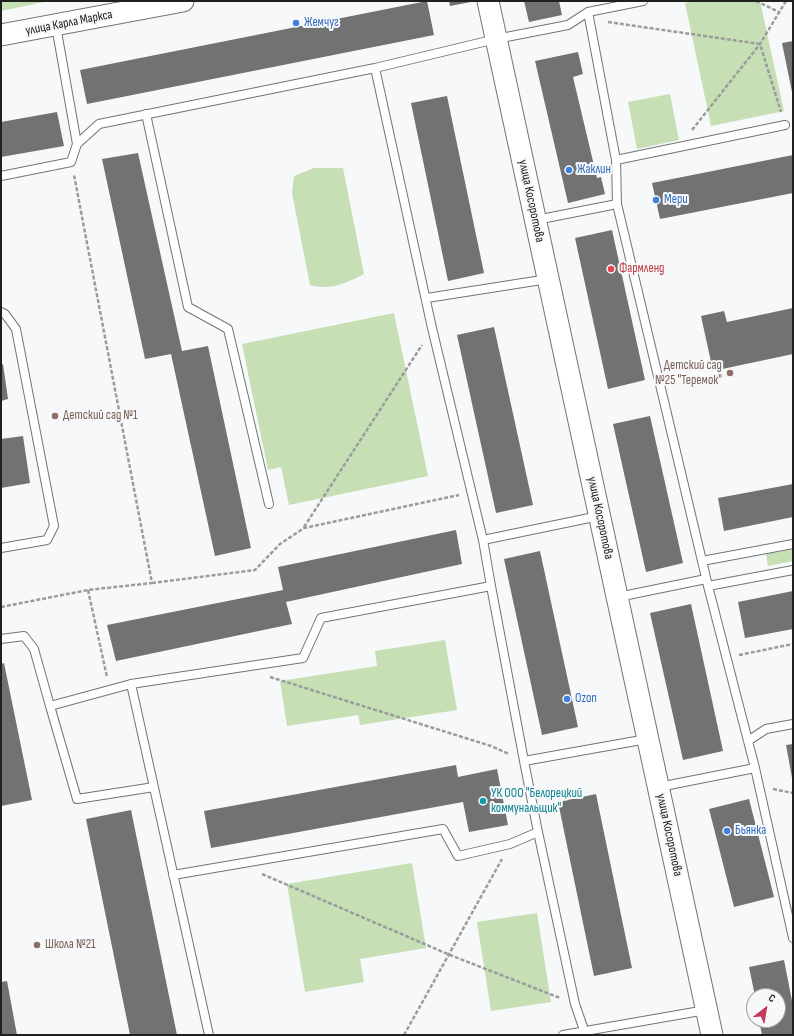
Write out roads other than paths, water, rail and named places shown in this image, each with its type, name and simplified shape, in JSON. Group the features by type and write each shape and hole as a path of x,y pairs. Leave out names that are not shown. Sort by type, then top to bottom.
{"street":[{"name":"улица Карла Маркса","path":"1,35 183,1"},
{"name":"улица Косоротова","path":"488,1 712,1035"}],"lane":[{"path":"77,144 99,124 376,68 496,39 568,25 588,12 643,1"},
{"path":"588,12 616,160 617,204 707,583 790,911 793,938"},
{"path":"1,176 71,162 77,144 56,25"},
{"path":"376,68 427,298 432,328 483,540 538,832 575,1004 584,1030"},
{"path":"146,114 188,307 228,329 269,504"},
{"path":"616,160 785,125"},
{"path":"535,220 617,204"},
{"path":"427,298 548,279"},
{"path":"1,312 5,314 16,329 54,526 47,540 1,548"},
{"path":"483,540 600,516"},
{"path":"702,561 793,544"},
{"path":"618,597 793,570"},
{"path":"50,706 131,684 303,658 321,618 491,586"},
{"path":"1,639 24,636 34,649 77,799 154,788"},
{"path":"131,684 209,1035"},
{"path":"748,741 766,729 793,724"},
{"path":"524,761 648,738"},
{"path":"659,787 755,768"},
{"path":"173,875 240,865 443,829 458,856 510,844 538,832"},
{"path":"563,1035 584,1030 707,1010"}],"place":[{"name":"Жемчуг","path":"296,23"},
{"name":"Жаклин","path":"569,170"},
{"name":"Мери","path":"656,200"},
{"name":"Фармленд","path":"611,269"},
{"name":"Детский сад №25 \"Теремок\"","path":"730,373"},
{"name":"Детский сад №1","path":"55,416"},
{"name":"Ozon","path":"567,699"},
{"name":"УК ООО \"Белорецкий коммунальщик\"","path":"483,801"},
{"name":"Бьянка","path":"727,831"},
{"name":"Школа №21","path":"37,945"}]}
